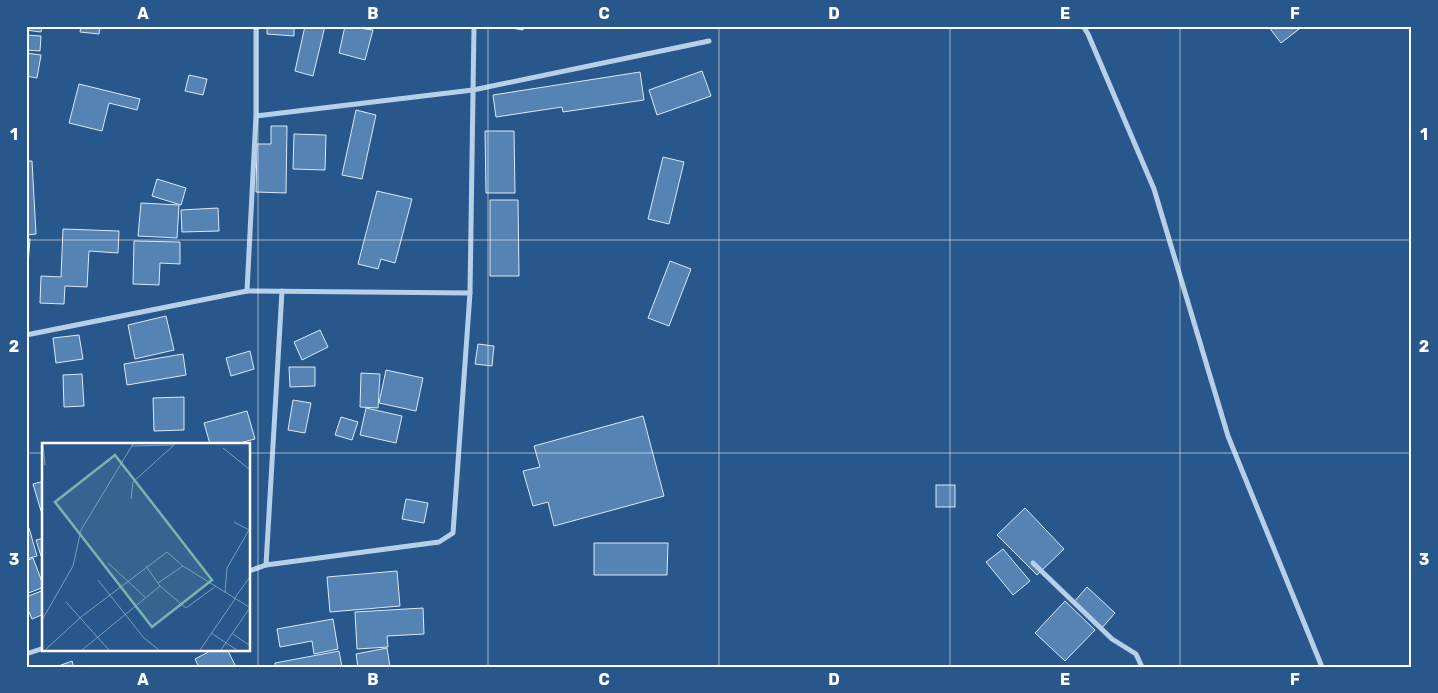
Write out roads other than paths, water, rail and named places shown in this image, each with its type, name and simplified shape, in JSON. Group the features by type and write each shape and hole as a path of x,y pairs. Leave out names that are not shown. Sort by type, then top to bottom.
{"street":[{"path":"247,291 256,116 256,26"},
{"path":"250,571 266,565 439,542 453,533 470,294 474,26"},
{"path":"1082,26 1088,34 1154,189 1228,436 1322,667"},
{"path":"256,116 473,90 709,41"},
{"path":"26,335 247,291 470,294"},
{"path":"266,565 282,292"},
{"path":"1033,563 1112,639 1136,654 1142,667"},
{"path":"26,654 42,649"}]}
